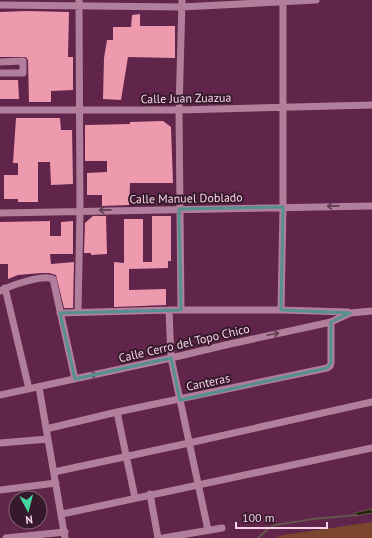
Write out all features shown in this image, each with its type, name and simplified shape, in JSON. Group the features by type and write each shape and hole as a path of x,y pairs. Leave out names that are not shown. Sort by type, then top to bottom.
{"street":[{"path":"0,5 25,3 182,4 316,0"},
{"path":"280,310 283,207 283,1"},
{"path":"78,312 80,211 79,3"},
{"path":"181,310 178,110 182,4"},
{"path":"0,62 23,61 23,73 0,73"},
{"name":"Calle Juan Zuazua","path":"0,110 178,110 372,105"},
{"name":"Calle Manuel Doblado","path":"0,212 372,206"},
{"path":"28,389 3,290 29,281 51,278 54,281 75,379"},
{"path":"60,313 169,310 280,310 350,312"},
{"path":"169,310 171,358 208,530"},
{"name":"Calle Cerro del Topo Chico","path":"0,395 331,322 350,312 372,311"},
{"name":"Canteras","path":"46,429 117,412 327,368 332,363 331,322"},
{"path":"6,538 65,535 40,387"},
{"path":"54,472 372,402"},
{"path":"117,412 135,498"},
{"path":"0,443 48,439"},
{"path":"62,514 150,494 372,448"},
{"path":"0,490 56,484"},
{"path":"150,494 158,538"},
{"path":"163,538 222,528"}],"highlighted area":[{"path":"283,207 281,310 350,313 331,322 331,363 327,368 180,400 171,358 75,379 60,313 181,310 179,209"}],"shaded area":[{"path":"372,509 372,513 355,516 354,513"},
{"path":"372,522 372,538 275,538 283,535"}],"building":[{"path":"0,12 69,12 68,57 73,57 73,90 51,91 51,102 29,102 28,60 26,57 0,57"},
{"path":"140,14 140,26 175,26 175,58 128,57 121,100 103,99 104,58 107,40 113,40 113,27 131,27 132,15"},
{"path":"0,80 18,80 19,99 0,99"},
{"path":"16,118 60,118 61,130 72,130 73,184 51,185 50,162 38,162 38,202 18,202 18,199 4,199 4,175 18,175 18,163 13,163"},
{"path":"163,121 171,127 173,183 130,183 129,205 102,206 102,195 87,195 87,173 107,172 107,161 85,161 85,125 130,124 130,122"},
{"path":"93,216 106,216 107,254 91,255 91,253 84,253 85,223"},
{"path":"152,216 171,216 171,261 168,261 168,268 129,269 129,290 166,289 166,305 114,307 114,262 124,263 124,219 143,219 143,262 152,262"},
{"path":"50,221 50,236 61,236 61,222 73,221 73,254 50,254 51,264 74,262 73,308 64,308 56,275 41,273 18,275 8,279 8,264 0,264 0,222"}],"waterway":[{"path":"258,538 269,528 275,525 313,519 357,515"}]}
